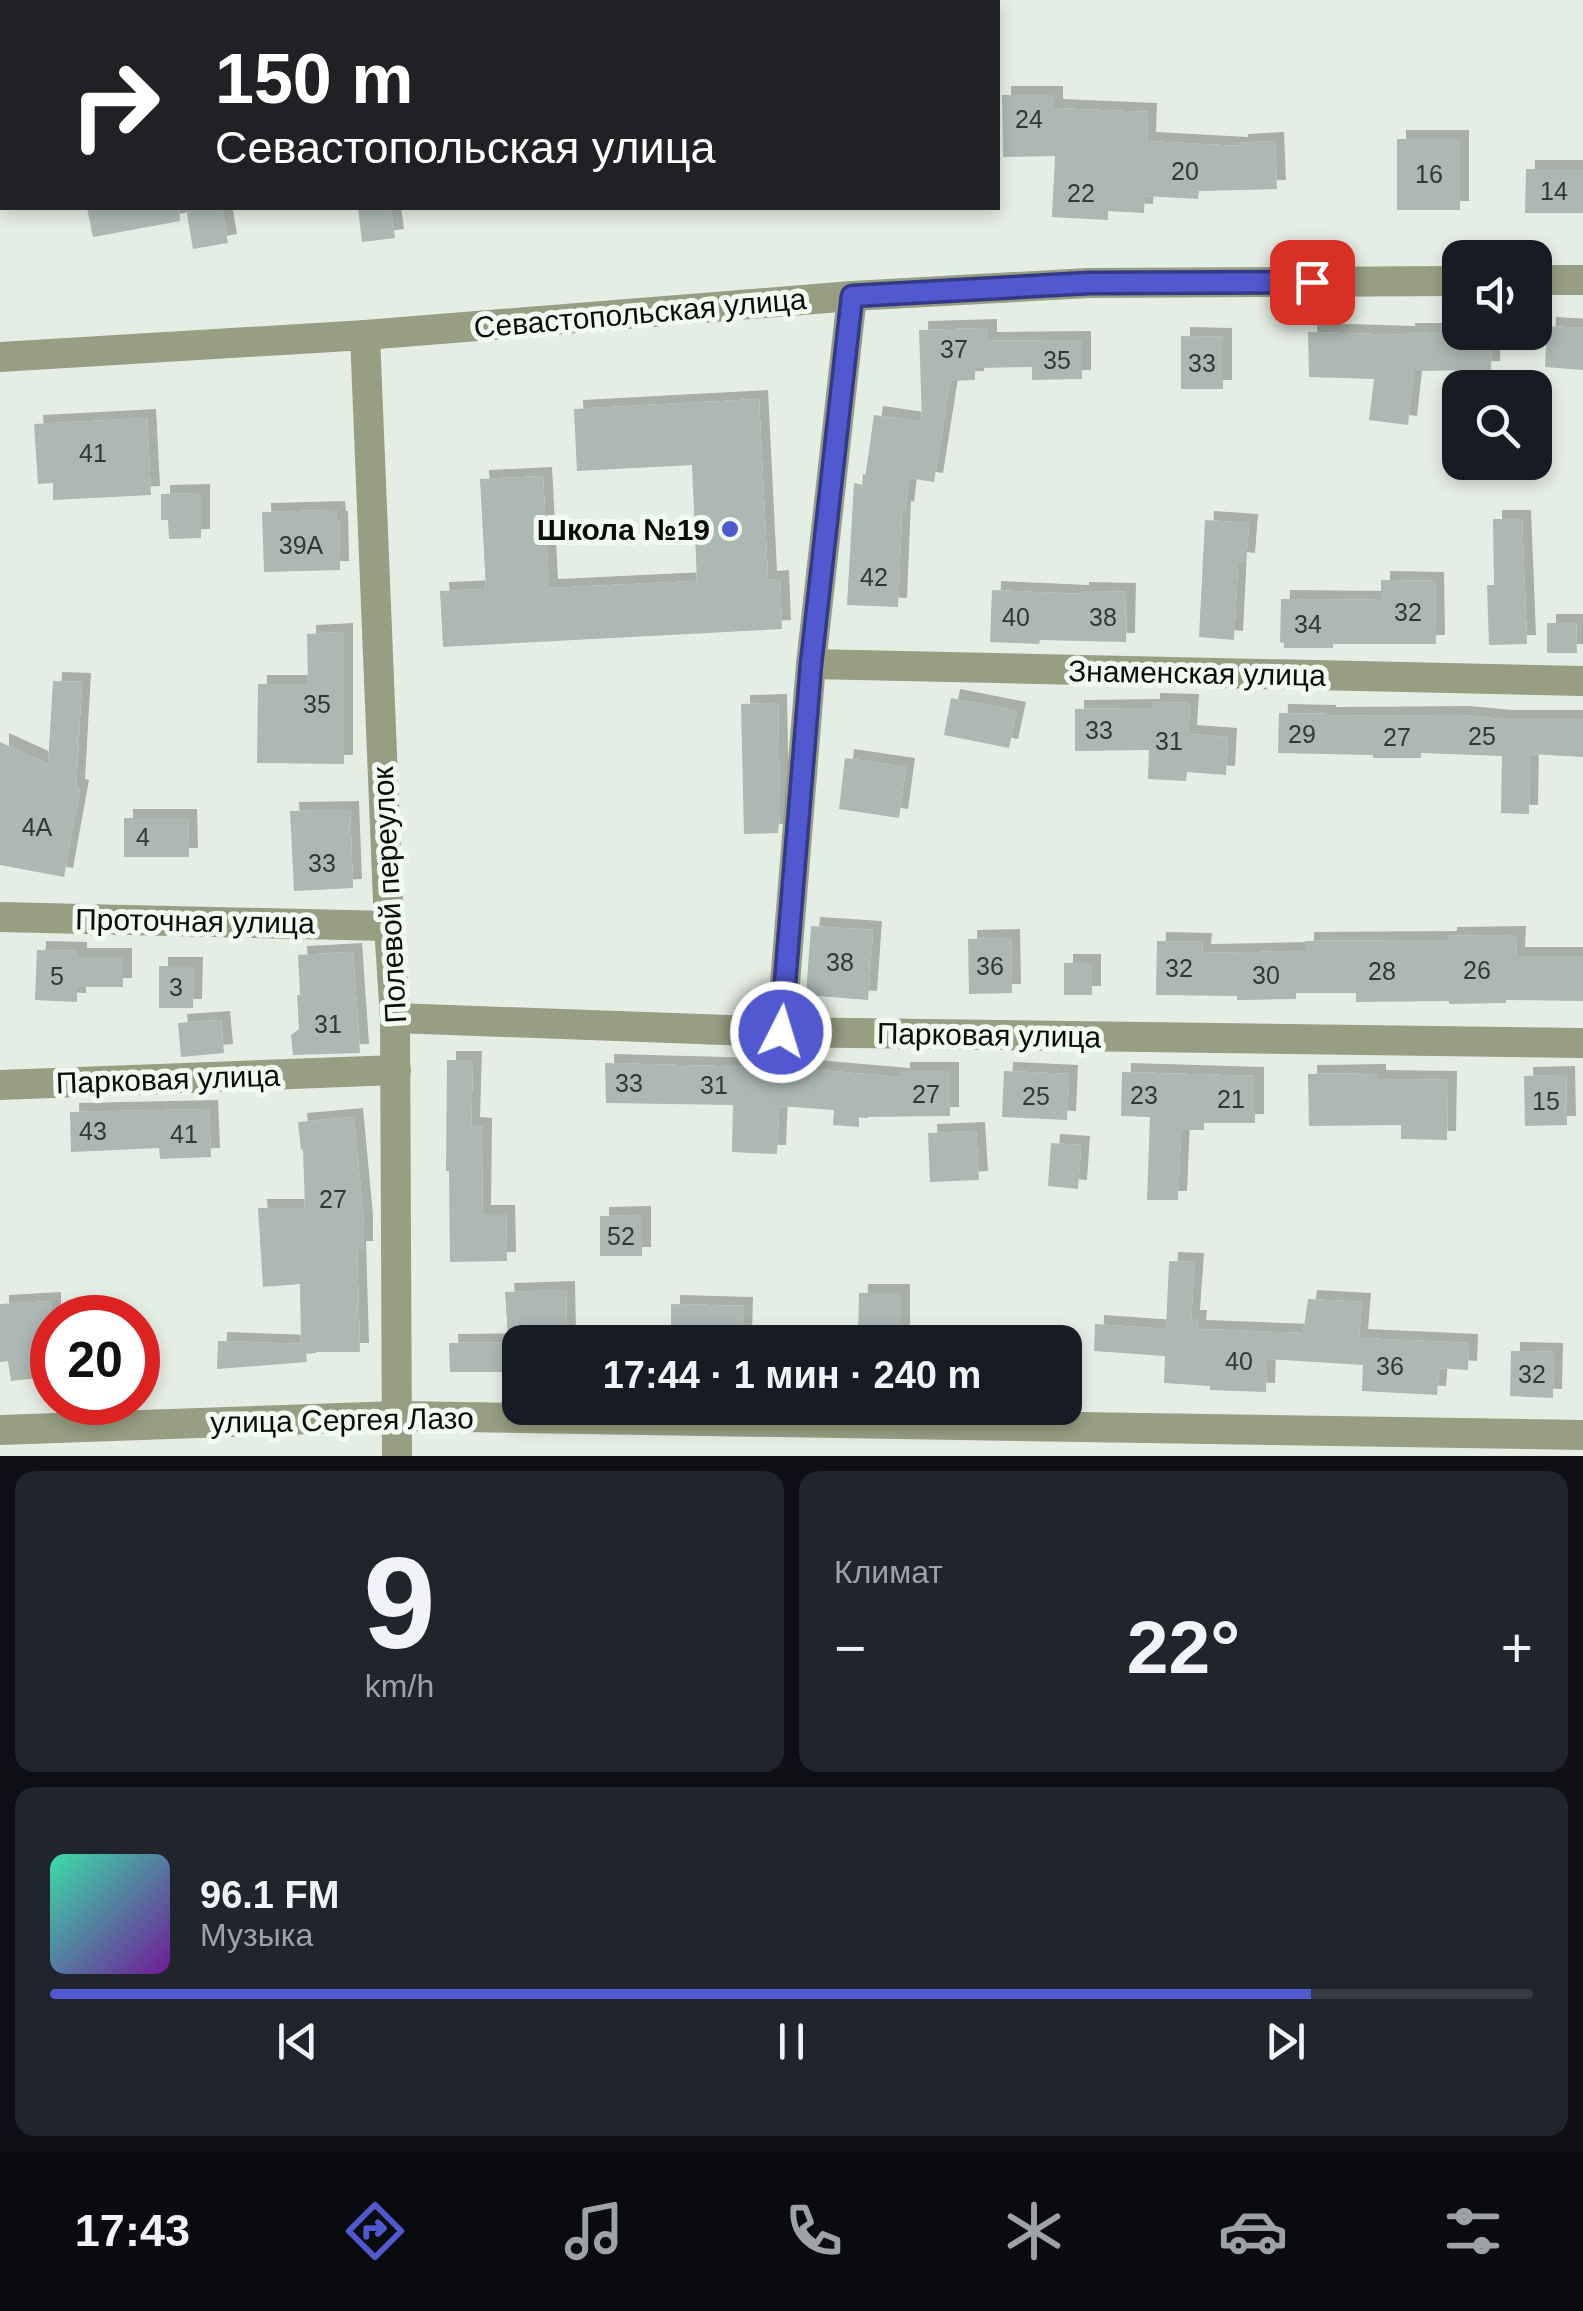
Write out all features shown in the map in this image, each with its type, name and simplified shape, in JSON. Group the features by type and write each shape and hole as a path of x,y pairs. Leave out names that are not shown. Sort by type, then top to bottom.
{"street":[{"path":"1552,280 1583,280"},
{"name":"Севастопольская улица","path":"0,357 366,335 852,296 1089,283 1442,281"},
{"path":"781,1032 811,664 852,296"},
{"name":"Полевой переулок","path":"366,335 396,1018 397,1456"},
{"name":"Знаменская улица","path":"811,664 1583,681"},
{"name":"Проточная улица","path":"0,917 389,926"},
{"name":"Парковая улица","path":"396,1018 781,1032 1583,1044"},
{"name":"Парковая улица","path":"0,1086 396,1070"},
{"name":"улица Сергея Лазо","path":"0,1430 396,1416 1583,1435"}],"building":[{"path":"1002,95 1054,95 1054,108 1148,112 1147,141 1239,146 1275,141 1277,189 1199,191 1198,199 1145,196 1144,213 1108,211 1108,220 1052,217 1055,156 1003,157"},
{"path":"1397,139 1460,139 1460,210 1397,210"},
{"path":"1526,169 1583,169 1583,213 1525,213"},
{"path":"87,210 179,210 180,221 93,237"},
{"path":"186,210 222,210 228,243 193,249"},
{"path":"358,210 391,210 395,238 362,242"},
{"path":"1552,326 1583,328 1583,370 1545,367 1546,350 1552,350"},
{"path":"988,328 988,341 1082,340 1082,379 1032,380 1032,367 975,368 975,380 950,381 934,482 909,478 905,511 902,510 898,607 847,605 854,483 864,485 874,415 922,422 919,330"},
{"path":"1308,332 1442,332 1442,350 1492,350 1491,370 1414,371 1408,425 1369,420 1374,379 1309,377"},
{"path":"1181,336 1223,337 1223,389 1181,389"},
{"name":"Школа №19","path":"759,399 768,580 780,579 782,629 443,647 440,591 486,589 480,479 543,476 549,588 697,581 692,465 577,471 574,409"},
{"path":"147,418 151,495 53,500 53,483 38,484 34,424"},
{"path":"201,493 201,538 169,539 168,520 161,520 161,494"},
{"path":"336,510 340,570 264,572 262,512"},
{"path":"1493,519 1522,519 1527,644 1489,645 1487,585 1494,585"},
{"path":"1205,520 1249,523 1246,562 1238,561 1234,640 1199,637"},
{"path":"1381,580 1435,581 1436,644 1284,648 1280,642 1281,599 1381,600"},
{"path":"992,590 1127,592 1126,642 990,642"},
{"path":"1547,623 1576,623 1577,653 1547,653"},
{"path":"344,632 344,764 257,763 258,684 308,684 307,634"},
{"path":"53,681 82,682 76,788 80,789 64,877 0,865 0,742 48,764"},
{"path":"951,698 1017,711 1009,748 944,735"},
{"path":"1151,702 1190,703 1188,734 1228,737 1226,775 1187,772 1186,781 1148,779 1149,750 1075,751 1075,709 1151,708"},
{"path":"778,703 778,833 744,834 741,704"},
{"path":"1279,713 1583,719 1583,757 1530,754 1529,814 1501,813 1502,756 1421,753 1421,758 1373,758 1278,753"},
{"path":"845,758 906,767 899,818 839,809"},
{"path":"350,810 353,888 294,891 290,811"},
{"path":"124,818 188,818 189,857 124,857"},
{"path":"811,926 873,930 868,1000 806,995"},
{"path":"1517,935 1516,956 1583,956 1583,1001 1449,1004 1356,1002 1356,993 1296,993 1296,999 1237,1000 1237,996 1156,995 1157,941 1203,942 1202,953 1305,951 1305,941 1448,940 1448,936"},
{"path":"1011,938 1012,993 969,994 968,939"},
{"path":"37,950 78,951 78,957 123,957 123,987 77,987 77,1002 35,1000"},
{"path":"353,952 360,1053 293,1055 291,1035 299,1029 298,955"},
{"path":"1064,963 1092,963 1092,995 1064,995"},
{"path":"159,966 194,966 193,1008 159,1008"},
{"path":"221,1020 224,1053 181,1057 178,1023"},
{"path":"754,1058 784,1059 784,1067 901,1077 901,1071 950,1071 950,1116 859,1117 859,1127 833,1125 834,1110 779,1106 777,1154 732,1152 733,1105 606,1103 605,1063 753,1067"},
{"path":"447,1060 473,1060 471,1126 483,1127 482,1214 506,1214 507,1261 450,1262"},
{"path":"1004,1071 1069,1074 1067,1120 1002,1117"},
{"path":"1122,1072 1255,1076 1255,1123 1204,1123 1204,1130 1181,1130 1178,1200 1147,1200 1150,1117 1121,1116"},
{"path":"1377,1073 1377,1079 1448,1080 1447,1140 1401,1139 1401,1125 1309,1126 1308,1074"},
{"path":"1566,1075 1567,1125 1525,1126 1524,1076"},
{"path":"209,1109 211,1157 160,1159 159,1148 71,1152 70,1112"},
{"path":"354,1117 364,1224 364,1250 357,1250 360,1352 306,1352 307,1362 217,1369 218,1341 301,1344 300,1284 263,1287 258,1208 305,1208 298,1122"},
{"path":"976,1131 979,1180 930,1182 928,1133"},
{"path":"1051,1143 1081,1145 1078,1189 1048,1186"},
{"path":"642,1215 642,1256 600,1256 600,1216"},
{"path":"1169,1261 1195,1262 1191,1319 1198,1319 1197,1329 1303,1333 1308,1299 1362,1302 1359,1338 1469,1343 1468,1370 1439,1368 1437,1395 1362,1391 1363,1365 1267,1359 1266,1392 1210,1390 1210,1386 1164,1383 1165,1356 1094,1351 1095,1324 1166,1329"},
{"path":"566,1290 567,1325 507,1325 505,1292"},
{"path":"859,1293 901,1293 901,1325 858,1325"},
{"path":"30,1302 30,1379 11,1381 8,1361 0,1362 0,1304"},
{"path":"671,1304 744,1306 743,1325 671,1325"},
{"path":"502,1342 502,1372 450,1372 449,1343"},
{"path":"1511,1351 1554,1352 1553,1398 1510,1396"}],"place":[{"name":"Школа №19","path":"730,529"}],"route":[{"path":"781,1032 811,664 852,296 1089,283 1312,282"}]}
